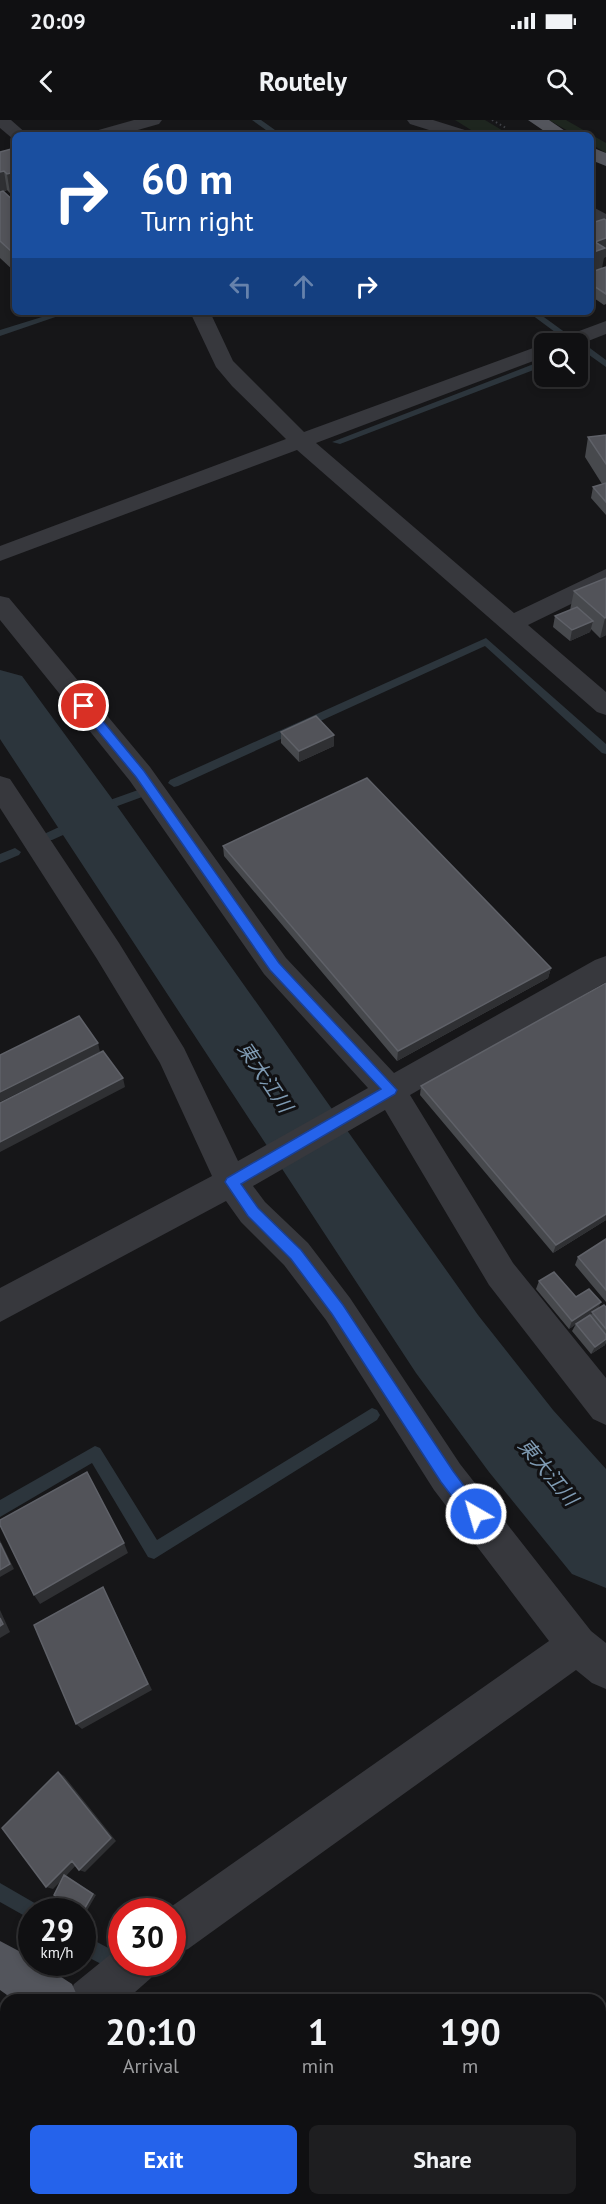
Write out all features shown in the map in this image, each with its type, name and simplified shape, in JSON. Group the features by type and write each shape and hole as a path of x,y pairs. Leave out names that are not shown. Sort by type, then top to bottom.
{"main road":[{"path":"537,120 557,132"},
{"path":"0,1964 47,1994"}],"street":[{"path":"1,120 15,132"},
{"path":"108,132 132,123 153,120"},
{"path":"416,120 453,132"},
{"path":"443,120 462,132"},
{"path":"201,315 223,363 239,382 301,442 606,706"},
{"path":"588,334 606,327"},
{"path":"0,554 534,354"},
{"path":"512,624 606,578"},
{"path":"0,604 140,774 275,966 380,1096 501,1274 606,1407"},
{"path":"0,786 108,951 173,1057 231,1182 253,1212 296,1254 338,1310 447,1477 592,1657 186,1924"},
{"path":"0,1306 231,1182 264,1161 606,968"},
{"path":"97,1994 118,1976"}],"shaded area":[{"path":"455,120 485,120 505,132 474,132"},
{"path":"549,120 566,120 587,132 570,132"},
{"path":"594,136 606,143 606,153 594,146"}],"building":[{"path":"12,149 12,173 0,172 0,152"},
{"path":"3,191 12,199 12,252 0,241 0,192"},
{"path":"606,220 606,238 595,242 605,248 594,252 594,222"},
{"path":"606,267 606,294 594,286 594,271"},
{"path":"606,435 606,464 588,437"},
{"path":"606,483 606,502 593,487"},
{"path":"606,578 606,617 605,618 574,591"},
{"path":"577,607 593,621 572,630 555,616"},
{"path":"316,716 334,735 299,751 281,732"},
{"path":"367,778 551,968 398,1051 223,846"},
{"path":"606,983 606,1214 556,1245 421,1086"},
{"path":"79,1016 98,1043 0,1092 0,1055"},
{"path":"103,1051 123,1078 0,1142 0,1103"},
{"path":"606,1239 606,1290 578,1257"},
{"path":"554,1272 576,1297 589,1289 601,1302 572,1321 539,1281"},
{"path":"604,1305 606,1307 606,1329 592,1312"},
{"path":"590,1315 606,1335 606,1339 595,1347 576,1324"},
{"path":"87,1472 124,1543 34,1595 0,1525 0,1520"},
{"path":"0,1543 10,1564 0,1570"},
{"path":"103,1587 148,1684 76,1724 34,1625"},
{"path":"58,1772 111,1838 79,1870 72,1861 46,1887 2,1828"},
{"path":"64,1875 93,1894 91,1898 58,1898 54,1895"}],"waterway":[{"path":"256,120 274,132"},
{"path":"0,333 57,315"},
{"path":"536,315 562,333"},
{"path":"588,351 606,364"},
{"path":"337,442 534,367"},
{"path":"174,783 486,641 606,750"},
{"name":"東大江川","path":"0,691 86,813 447,1344 521,1441 606,1540"},
{"path":"86,813 138,794"},
{"path":"48,837 90,818"},
{"path":"0,859 15,852"},
{"path":"0,1509 95,1453 154,1551 372,1415"},
{"path":"0,1892 18,1903"},
{"path":"96,1952 105,1957"}],"route":[{"path":"84,706 140,774 275,966 390,1090 231,1182 253,1212 296,1254 338,1310 447,1477 476,1514"}]}
